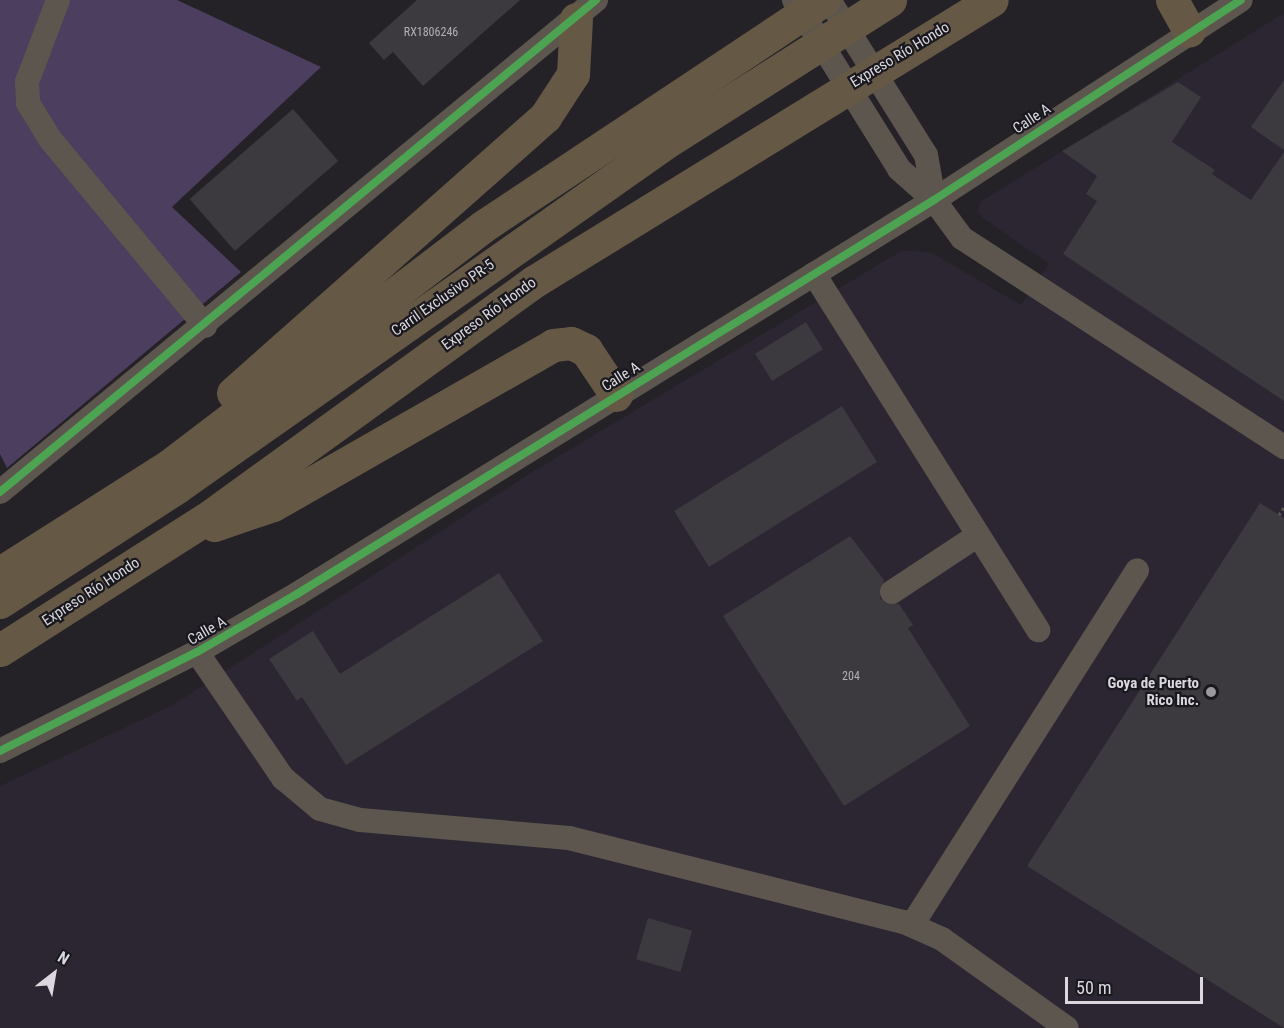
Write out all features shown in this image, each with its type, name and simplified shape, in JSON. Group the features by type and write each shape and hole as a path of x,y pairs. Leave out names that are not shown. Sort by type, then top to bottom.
{"highway":[{"path":"0,573 170,465 482,227 714,70 827,0"},
{"name":"Carril Exclusivo PR-5","path":"0,602 177,487 750,88 890,0"},
{"name":"Expreso Río Hondo","path":"0,650 176,538 535,281 760,140 992,0"},
{"path":"1172,0 1190,31"},
{"path":"170,465 242,385 545,117 573,74 586,10"},
{"path":"176,538 273,505 553,345 571,343 586,350 616,395"}],"street":[{"path":"58,0 27,82 28,103 50,139 205,326"},
{"path":"794,0 899,169 934,200 962,238 1284,447"},
{"path":"827,0 926,155 934,200"},
{"name":"Calle A","path":"0,751 197,652 934,200 1190,31 1241,0"},
{"path":"0,492 205,326 586,10"},
{"path":"814,274 1038,630"},
{"path":"892,592 978,535"},
{"path":"912,925 1137,570"},
{"path":"197,652 283,778 320,809 360,820 570,838 912,925 942,939 1067,1028"}],"path":[{"path":"1279,515 1284,507"}],"shaded area":[{"path":"0,0 177,0 321,67 172,207 241,272 7,468 0,454"},
{"path":"1284,13 1284,1028 0,1028 0,786 173,705 529,474 903,250 932,253 1021,305 1049,264 983,218 977,211 982,201"}],"building":[{"path":"417,0 520,0 423,86 393,52 384,60 369,43"},
{"path":"1284,80 1284,150 1251,127"},
{"path":"1178,82 1201,97 1172,142 1215,170 1212,174 1251,200 1284,152 1284,401 1063,254 1097,201 1086,194 1097,176 1062,151"},
{"path":"293,109 338,161 235,251 190,199"},
{"path":"806,322 823,349 772,381 755,354"},
{"path":"842,406 877,462 709,567 674,511"},
{"name":"Goya de Puerto Rico Inc.","path":"1260,503 1284,518 1284,1028 1027,866"},
{"path":"850,536 884,580 880,599 899,604 913,625 908,628 970,726 844,806 723,616"},
{"path":"499,573 543,641 346,765 302,697 297,701 269,659 313,631 340,674"},
{"path":"648,918 692,931 680,972 636,959"}],"cycle path":[{"path":"0,492 596,0"},
{"path":"0,751 197,652 297,594 934,200 1241,0"}],"place":[{"name":"Goya de Puerto Rico Inc.","path":"1211,692"}]}
